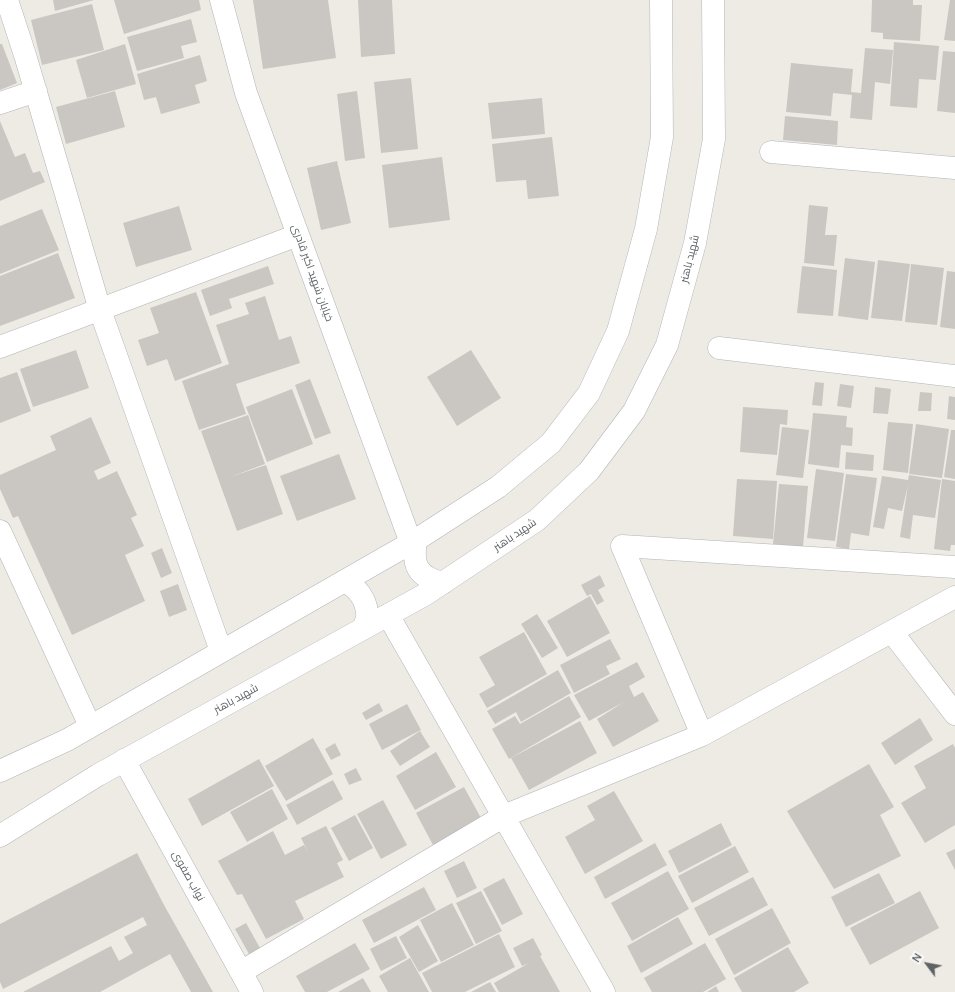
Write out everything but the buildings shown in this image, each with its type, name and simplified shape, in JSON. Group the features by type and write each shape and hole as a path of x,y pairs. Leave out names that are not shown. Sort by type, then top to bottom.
{"street":[{"path":"7,0 36,91 100,310 221,651"},
{"name":"خیابان شهید اکبر قادری","path":"221,0 246,93 413,541 414,553 420,572 430,580 443,582"},
{"path":"0,770 67,740 413,541 498,487 551,443 589,393 618,331 646,229 662,137 661,0"},
{"name":"شهید باهنر","path":"0,836 124,760 426,594 537,520 589,471 634,411 667,345 695,243 714,139 713,0"},
{"path":"0,103 36,91"},
{"path":"770,152 955,168"},
{"path":"0,347 298,235"},
{"path":"719,348 955,376"},
{"path":"0,531 90,726"},
{"path":"702,735 622,546 955,567"},
{"path":"344,581 356,588 365,604 368,614 363,628"},
{"path":"241,972 504,816 702,735 955,597"},
{"path":"388,615 604,992"},
{"path":"892,632 955,714"},
{"name":"نواب صفوی","path":"124,760 252,992"}]}
